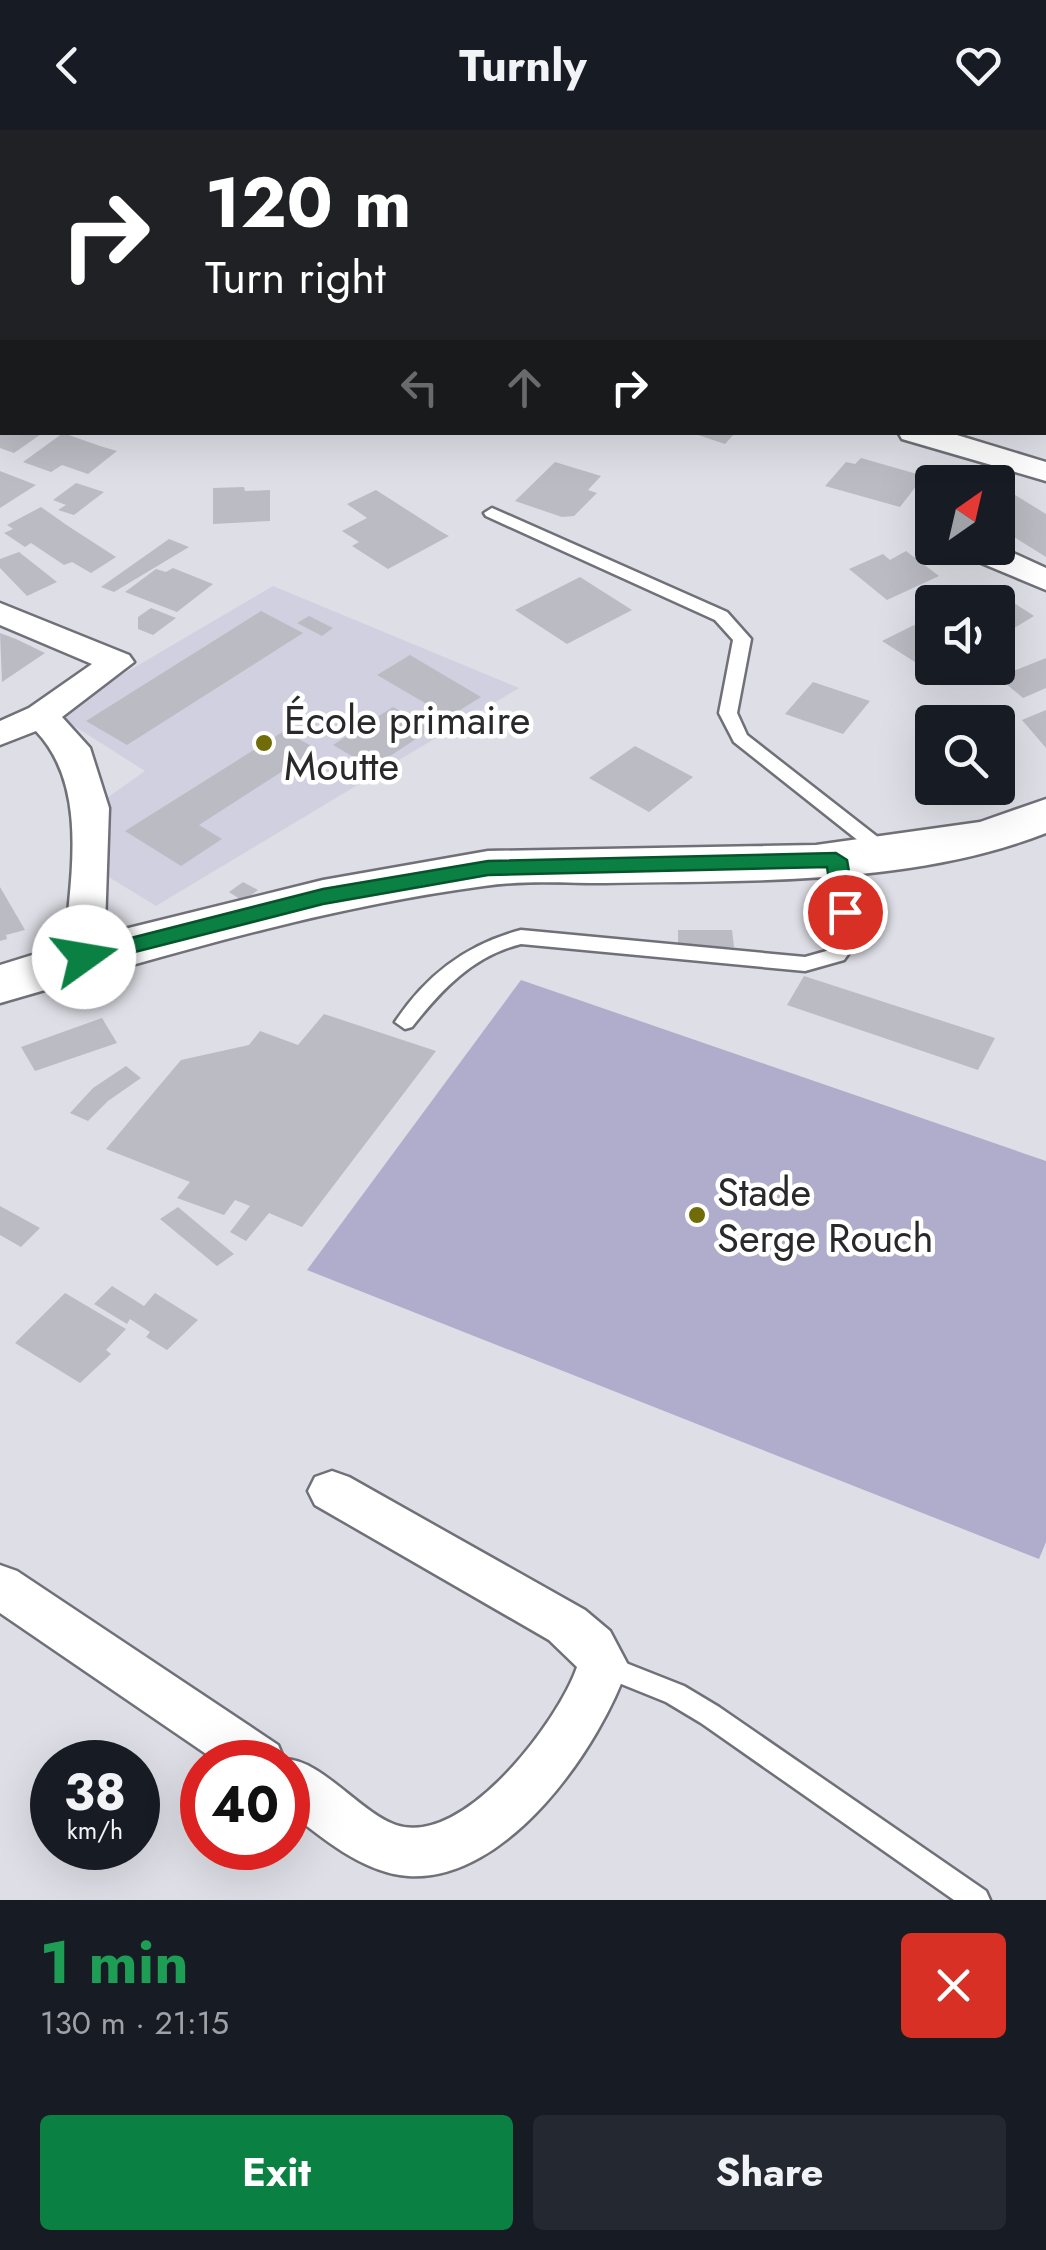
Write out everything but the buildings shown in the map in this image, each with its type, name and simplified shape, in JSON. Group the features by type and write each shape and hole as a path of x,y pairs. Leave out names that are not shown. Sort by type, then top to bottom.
{"street":[{"path":"922,435 1046,472"},
{"path":"1012,565 1046,580"},
{"path":"0,613 116,662 41,716 0,734"},
{"path":"41,716 72,748 90,808 84,957"},
{"path":"0,984 84,957 323,896 488,868 861,856 989,837 1046,815"},
{"path":"310,1796 382,1845 413,1852 468,1839 520,1796 598,1692 603,1664 592,1646 567,1626 332,1491"},
{"path":"0,1586 228,1740"}],"lane":[{"path":"405,1022 442,975 500,941 521,937 806,964 836,954 849,939 861,856 740,738 728,713 742,639 721,616 492,513"},
{"path":"603,1664 675,1694 710,1715 976,1900"}],"shaded area":[{"name":"École primaire Moutte","path":"273,586 519,688 156,906 99,871 104,800 145,771 55,714"},
{"name":"Stade Serge Rouch","path":"521,980 1046,1161 1046,1542 1039,1559 307,1270"}],"place":[{"name":"École primaire Moutte","path":"264,743"},
{"name":"Stade Serge Rouch","path":"697,1215"}],"route":[{"path":"84,957 323,896 488,868 836,860 845,912"}]}
